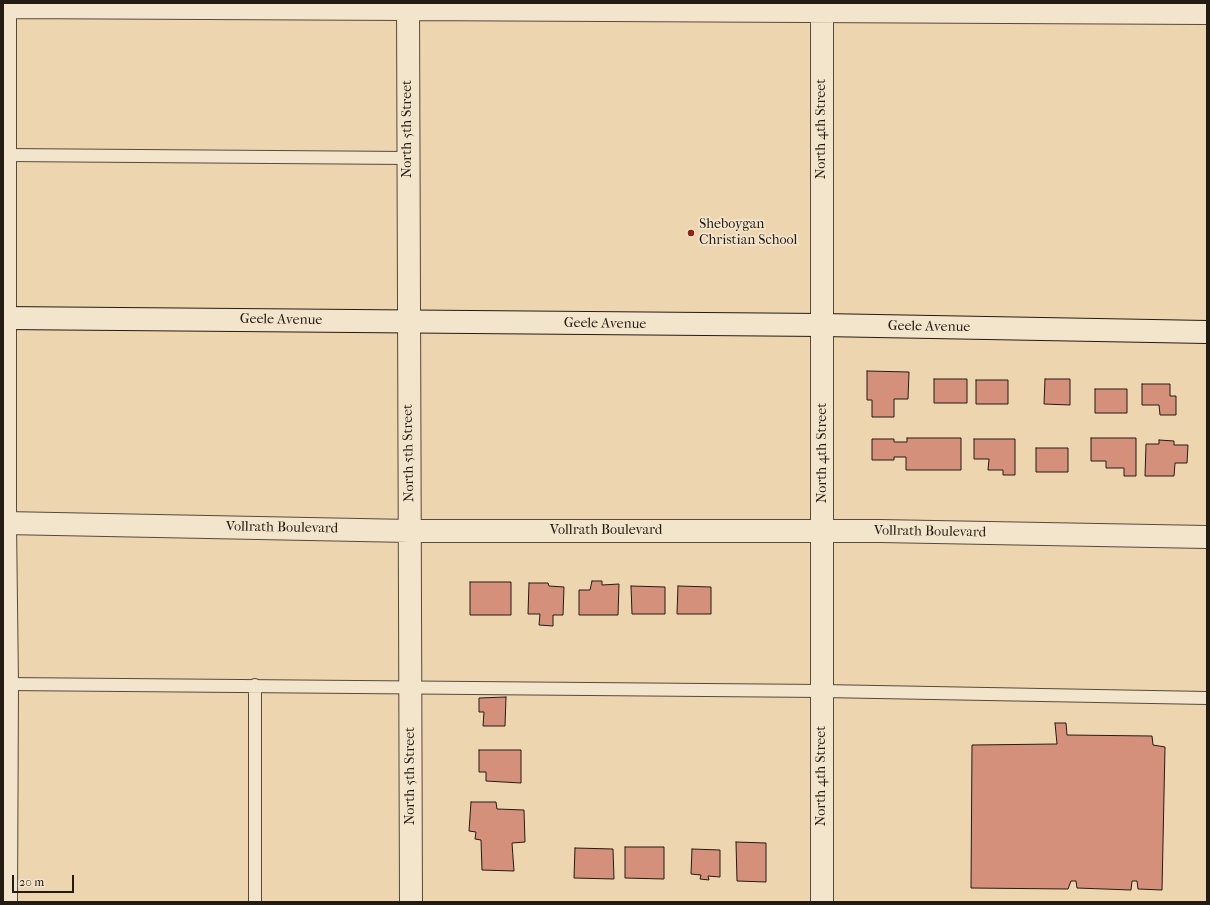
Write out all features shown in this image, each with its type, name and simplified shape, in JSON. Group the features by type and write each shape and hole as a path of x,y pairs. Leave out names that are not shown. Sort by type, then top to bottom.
{"street":[{"path":"6,902 7,684 4,318 4,5 978,7 1075,8 1207,13"},
{"name":"North 5th Street","path":"408,6 408,321 412,687 411,902"},
{"name":"North 4th Street","path":"822,7 822,902"},
{"name":"Geele Avenue","path":"4,318 408,321 1207,332"},
{"name":"Vollrath Boulevard","path":"5,524 410,531 823,531 1207,537"}],"lane":[{"path":"5,155 408,158"},
{"path":"7,684 822,691 1207,698"},
{"path":"255,685 255,902"}],"building":[{"path":"867,371 909,372 908,399 894,399 894,417 872,417 872,400 867,400"},
{"path":"934,379 967,379 967,403 934,403"},
{"path":"1045,379 1070,379 1070,405 1044,404"},
{"path":"976,380 1008,380 1008,404 976,404"},
{"path":"1142,384 1170,384 1170,396 1176,396 1176,415 1160,415 1159,405 1142,405"},
{"path":"1095,389 1127,389 1127,413 1095,413"},
{"path":"907,438 961,438 961,470 906,470 906,457 894,457 894,460 872,460 872,439 894,439 894,442 907,442"},
{"path":"1091,438 1136,438 1136,476 1124,476 1124,468 1106,468 1106,461 1091,461"},
{"path":"974,439 1015,439 1015,475 1003,475 1003,470 988,470 989,459 974,459"},
{"path":"1159,440 1174,441 1174,445 1188,445 1187,463 1175,463 1174,476 1145,476 1146,444 1159,444"},
{"path":"1036,448 1068,448 1068,472 1036,472"},
{"path":"592,581 602,581 602,585 619,584 618,615 579,615 579,590 590,590"},
{"path":"470,582 511,582 511,615 470,615"},
{"path":"529,583 548,583 549,586 564,587 563,615 553,615 553,626 539,625 540,614 528,614"},
{"path":"631,586 665,587 665,614 632,614"},
{"path":"678,586 711,587 711,614 677,614"},
{"path":"506,697 505,726 483,726 484,712 479,712 479,698"},
{"path":"1055,723 1066,723 1067,735 1152,736 1153,745 1165,747 1162,890 1138,889 1137,881 1132,881 1131,890 1077,888 1076,881 1071,881 1068,889 971,888 972,745 1057,744"},
{"path":"479,750 521,750 521,783 486,781 486,772 479,772"},
{"path":"471,802 496,802 497,809 524,810 525,842 512,843 514,871 482,870 481,840 475,839 476,832 469,831"},
{"path":"736,842 766,843 766,882 737,881"},
{"path":"625,847 664,847 664,879 625,878"},
{"path":"575,848 613,849 614,879 574,878"},
{"path":"692,849 720,850 720,877 708,876 709,880 700,879 701,875 691,874"}],"place":[{"name":"Sheboygan Christian School","path":"691,233"}]}
